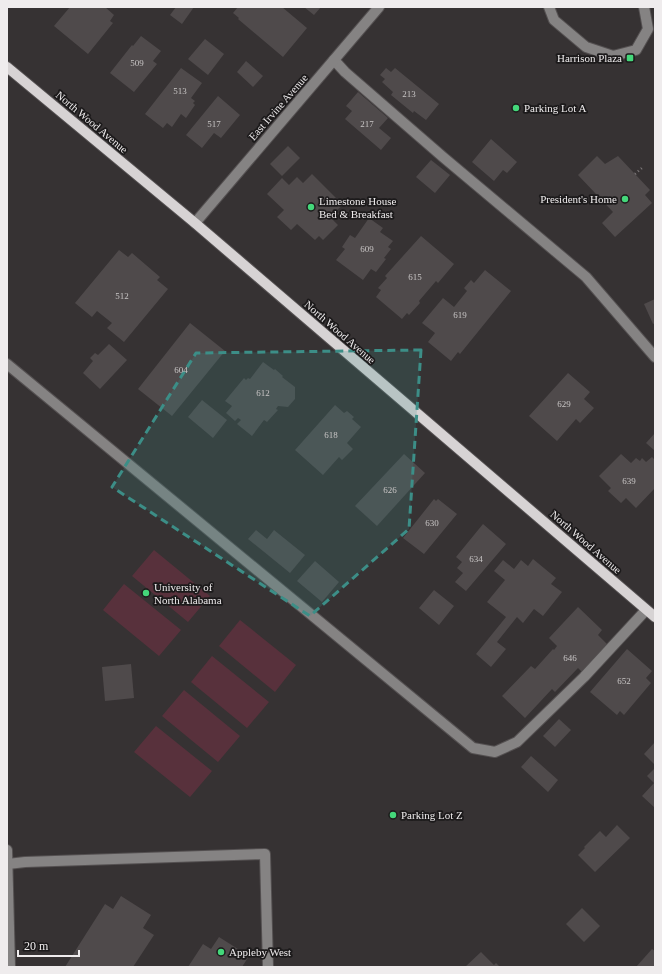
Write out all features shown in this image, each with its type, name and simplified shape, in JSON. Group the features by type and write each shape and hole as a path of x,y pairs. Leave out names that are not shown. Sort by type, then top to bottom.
{"main road":[{"name":"North Wood Avenue","path":"7,67 195,223 655,617"}],"street":[{"name":"East Irvine Avenue","path":"195,223 379,7"},
{"path":"549,7 554,20 586,47 613,56 636,50 648,29 644,7"},
{"path":"334,60 345,72 443,157 586,277 655,357"},
{"path":"7,364 473,748 495,752 517,742 584,677 646,610"},
{"path":"7,850 10,967"},
{"path":"8,864 25,862 265,854 268,967"}],"path":[{"path":"635,174 643,167"}],"highlighted area":[{"path":"421,350 409,529 310,616 112,487 196,353"}],"shaded area":[{"path":"154,550 210,596 188,622 132,576"},
{"path":"124,584 181,630 159,656 103,610"},
{"path":"240,620 296,665 275,692 219,646"},
{"path":"212,656 269,702 247,728 191,682"},
{"path":"184,690 240,736 218,762 162,716"},
{"path":"156,726 212,771 190,797 134,752"}],"building":[{"path":"70,7 105,7 114,15 110,21 113,23 88,54 54,26"},
{"path":"176,7 194,7 182,24 170,15"},
{"path":"238,7 282,7 307,28 283,57 238,19 239,18 233,13"},
{"path":"304,7 321,7 314,15"},
{"path":"141,36 161,51 153,61 157,64 134,92 110,73"},
{"path":"205,39 224,54 208,75 188,59"},
{"path":"246,61 263,76 253,87 237,72"},
{"path":"181,68 202,83 191,98 195,101 193,103 195,105 186,118 181,114 172,127 167,123 163,128 145,114"},
{"path":"386,68 391,72 395,68 439,104 426,120 414,111 413,113 391,95 393,92 382,82 385,79 380,75"},
{"path":"358,92 388,118 379,128 391,138 381,150 345,119 352,111 346,106"},
{"path":"218,96 240,115 221,138 214,133 202,148 186,135"},
{"path":"491,139 517,162 507,173 503,170 494,181 472,162"},
{"path":"288,146 300,158 282,176 270,164"},
{"name":"President's Home","path":"597,156 605,164 618,156 650,190 645,195 652,203 615,237 602,223 613,212 578,175"},
{"path":"431,160 450,175 435,193 416,177"},
{"name":"Limestone House Bed & Breakfast","path":"312,174 343,205 336,211 339,214 333,220 338,225 323,240 319,236 315,240 297,224 291,230 277,217 284,210 267,194 282,178 289,185 297,177 303,183"},
{"path":"369,218 383,228 380,232 393,241 388,247 391,249 384,258 386,259 376,272 371,269 363,280 336,260 345,249 342,247 350,235 355,238"},
{"path":"421,236 454,264 438,283 436,281 409,315 407,313 402,319 376,297 381,290 378,288 387,278 385,276"},
{"path":"119,250 128,257 132,253 160,277 157,280 168,289 124,342 107,328 112,323 97,311 92,317 75,303"},
{"path":"485,270 511,291 460,354 458,352 451,361 428,342 435,333 422,323 443,298 454,307 467,291 464,288 471,280 474,283"},
{"path":"655,299 655,323 653,324 644,304"},
{"path":"190,323 225,351 172,416 138,389"},
{"path":"109,344 127,360 100,389 83,373 93,361 90,358 95,353 98,355"},
{"path":"263,362 274,370 275,369 283,376 282,377 295,387 295,399 288,407 278,406 276,409 278,410 267,422 264,420 252,436 237,424 241,420 238,418 235,421 226,413 232,406 225,401 244,378 246,380 248,378 250,379"},
{"path":"568,373 590,392 584,399 594,408 580,423 576,419 557,441 529,416"},
{"path":"202,400 227,420 213,438 188,417"},
{"path":"335,405 344,413 347,411 354,417 352,419 361,427 347,443 353,449 342,460 339,457 323,475 295,450"},
{"path":"655,433 655,451 646,443"},
{"path":"404,454 425,473 377,526 355,506"},
{"path":"621,454 631,463 636,458 640,461 642,458 646,462 652,457 655,460 655,488 636,508 626,498 621,503 608,491 611,488 599,476"},
{"path":"434,499 436,501 438,499 457,514 424,554 403,538"},
{"path":"483,524 506,544 466,591 455,582 463,573 457,568 462,562 456,557"},
{"path":"256,530 267,539 274,530 305,555 290,573 248,539"},
{"path":"533,559 556,578 551,584 562,592 543,616 534,609 523,623 517,617 497,642 506,649 491,667 476,654 506,617 487,602 505,580 494,571 503,560 514,569 521,560 528,566"},
{"path":"315,561 339,582 322,602 297,581"},
{"path":"434,590 454,606 439,625 419,608"},
{"path":"578,607 602,630 598,635 608,645 582,672 578,668 555,692 552,689 525,718 502,696 531,666 535,669 553,649 554,650 557,646 549,638"},
{"path":"627,649 652,671 646,678 651,683 624,715 620,711 617,715 590,692"},
{"path":"131,664 134,698 105,701 102,667"},
{"path":"559,719 571,730 555,747 543,736"},
{"path":"655,742 655,765 644,754"},
{"path":"531,756 558,780 548,792 521,767"},
{"path":"655,768 655,808 642,796 654,783 647,776"},
{"path":"617,825 630,838 595,872 578,855 600,831 606,837"},
{"path":"121,896 151,915 143,928 154,935 133,967 65,967 105,904 113,909"},
{"path":"582,908 600,926 584,942 566,924"},
{"name":"Appleby West","path":"219,937 249,956 242,967 188,967 203,944 211,949"},
{"path":"652,949 655,951 655,967 636,967"},
{"path":"481,952 494,965 496,963 500,967 465,967"}],"place":[{"name":"Harrison Plaza","path":"630,58"},
{"name":"Parking Lot A","path":"516,108"},
{"name":"President's Home","path":"625,199"},
{"name":"Limestone House Bed & Breakfast","path":"311,207"},
{"name":"University of North Alabama","path":"146,593"},
{"name":"Parking Lot Z","path":"393,815"},
{"name":"Appleby West","path":"221,952"}]}
